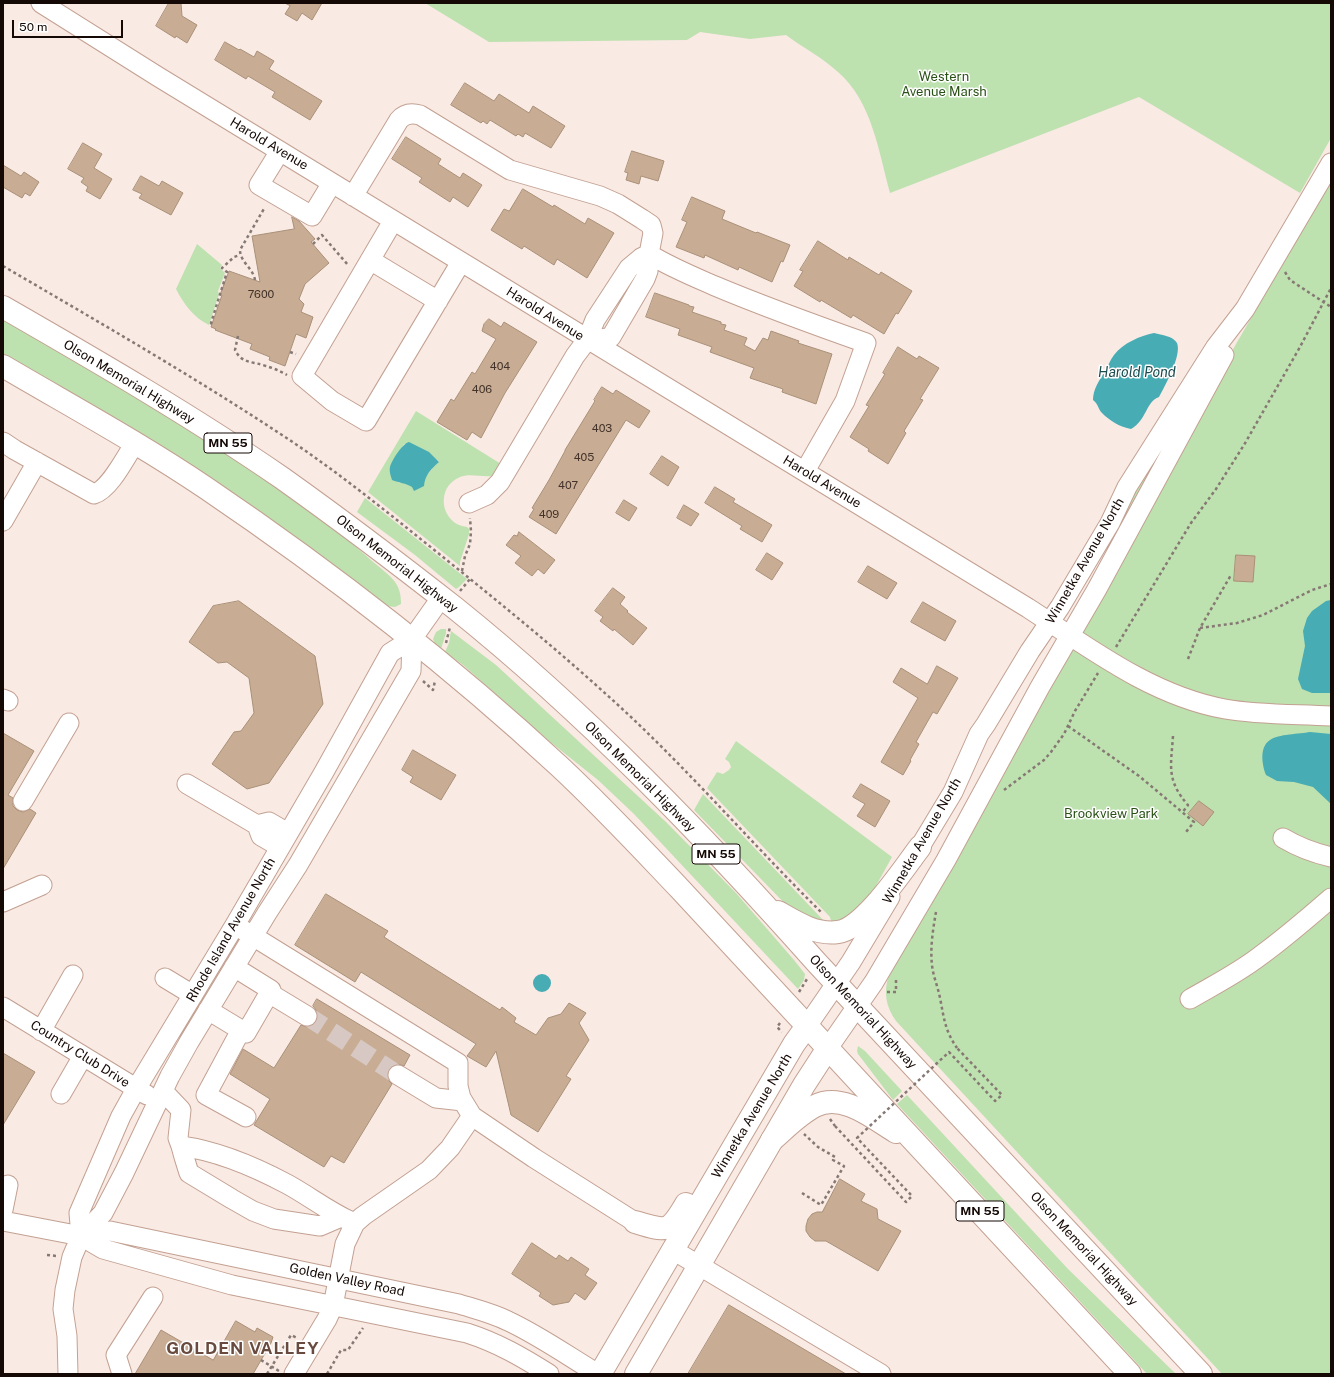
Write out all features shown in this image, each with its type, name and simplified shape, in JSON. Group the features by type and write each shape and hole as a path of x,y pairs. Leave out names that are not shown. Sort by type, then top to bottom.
{"main road":[{"name":"Olson Memorial Highway","path":"3,306 163,401 274,473 328,511 489,636 592,728 649,784 765,905 1201,1374"},
{"name":"MN 55","path":"3,366 135,444 204,487 287,544 368,604 412,639 467,685 558,766 618,823 1130,1374"},
{"path":"765,905 810,929 830,933 840,932 848,929 867,914 920,847"},
{"name":"Winnetka Avenue North","path":"599,1374 794,1044 807,1026"},
{"name":"Winnetka Avenue North","path":"636,1374 804,1085 828,1048"},
{"path":"772,1140 804,1112 815,1105 827,1101 833,1101 856,1108 920,1147"},
{"path":"635,1222 655,1229 665,1229 675,1222 719,1148 744,1129"},
{"path":"635,1222 647,1233 659,1253 668,1258"}],"street":[{"name":"Harold Avenue","path":"41,3 117,52 805,471 1129,672 1161,688 1202,703 1224,709 1258,713 1331,716"},
{"path":"353,196 399,120 405,115 411,113 433,123 510,170 594,194 618,204 650,225 653,234 649,254"},
{"path":"280,151 259,185 312,216 332,183"},
{"name":"Winnetka Avenue North","path":"828,1048 874,982 946,860 1225,353 1245,309 1329,164"},
{"path":"393,221 302,376 332,401 366,421 461,262"},
{"path":"469,503 487,495 500,482 575,356 588,340 595,320 629,268 641,258 649,254"},
{"path":"649,254 671,267 783,314 866,343 845,401 805,471"},
{"path":"370,260 438,301"},
{"name":"Winnetka Avenue North","path":"807,1026 852,962 953,792 979,734 1030,651 1060,607 1106,529 1139,467 1211,354 1245,309"},
{"path":"3,442 94,494 100,492 107,486 135,444"},
{"path":"3,521 38,462"},
{"name":"Rhode Island Avenue North","path":"81,1236 79,1213 121,1116 136,1089 235,925 324,772 390,653 412,639 441,598"},
{"path":"978,801 986,769 994,746 1040,662 1051,638 1054,630 1050,622"},
{"name":"Rhode Island Avenue North","path":"68,1374 67,1336 63,1309 64,1290 72,1257 81,1236 103,1213 124,1173 160,1096 189,1042 306,852 411,671 412,639"},
{"path":"22,801 69,723"},
{"path":"187,784 257,825 269,822 284,839 306,852"},
{"path":"1283,838 1310,851 1331,857"},
{"path":"3,902 42,885"},
{"path":"1190,999 1234,974 1260,957 1331,898"},
{"path":"235,925 458,1062 458,1086 460,1098 467,1109"},
{"path":"208,1010 246,1033 271,990 234,968"},
{"path":"42,1031 73,975"},
{"path":"165,978 193,995"},
{"path":"269,993 306,1016"},
{"name":"Country Club Drive","path":"3,1007 136,1089 160,1096 181,1110 178,1138 189,1173 232,1200 253,1211 274,1219 320,1226 348,1220"},
{"path":"241,1030 206,1095 246,1117"},
{"path":"61,1094 83,1056"},
{"path":"398,1075 436,1098 467,1109 534,1158 635,1222"},
{"path":"181,1146 200,1148 244,1164 287,1184 348,1220 363,1216 429,1170 450,1148 467,1109"},
{"path":"3,1210 8,1185"},
{"path":"294,1374 327,1319 333,1306 337,1278 345,1244 350,1232 348,1220"},
{"name":"Golden Valley Road","path":"3,1221 81,1236 110,1231 443,1299 492,1314 532,1333 599,1374"},
{"name":"Golden Valley Road","path":"81,1236 102,1249 253,1290 435,1326 472,1335 500,1345 520,1355 549,1374"},
{"path":"668,1258 699,1265 881,1374"},
{"path":"122,1374 116,1356 153,1297"}],"path":[{"path":"255,280 251,270 240,255 242,246 273,193"},
{"path":"313,244 322,235 350,267"},
{"path":"212,324 211,323 227,272 222,268 234,257 240,255"},
{"path":"1286,267 1285,272 1290,280 1331,307"},
{"path":"238,336 235,350 240,358 248,362 266,366 288,376"},
{"path":"462,572 465,556 470,544 471,531 469,503"},
{"path":"1188,659 1200,628 1231,575"},
{"path":"1200,628 1237,623 1263,615 1312,590 1331,584"},
{"path":"1068,726 1139,776 1194,822 1186,832"},
{"path":"1173,736 1170,773 1173,783 1188,805 1182,813"},
{"path":"835,1126 906,1202 912,1196 857,1138 949,1052 995,1101 1002,1095 957,1048 951,1038"},
{"path":"802,1193 821,1205 844,1166 833,1160 834,1157 812,1142 803,1132 803,1129"},
{"path":"327,1374 341,1350 348,1350 364,1326"},
{"path":"267,1374 291,1334 301,1340"},
{"path":"261,1360 284,1374"}],"green space":[{"name":"Western Avenue Marsh","path":"425,3 1331,3 1331,138 1300,193 1139,97 890,193 873,128 859,98 850,84 819,57 786,35 750,39 700,32 687,40 489,42"},
{"name":"Brookview Park","path":"1331,181 1331,1374 1222,1374 896,1021 886,999 886,987 889,975 1236,344"},
{"path":"197,244 222,265 220,268 225,273 218,291 219,294 209,325 198,318 190,310 176,289"},
{"path":"3,319 192,432 310,511 390,576 398,587 401,604 395,607 387,606 314,551 221,487 3,354"},
{"path":"1191,394 1122,526 1119,525 1133,489"},
{"path":"416,411 501,464 494,475 491,476 471,475 460,477 452,482 444,496 446,512 451,519 469,529 460,566 368,492","holes":["404,444 439,461 414,491 413,487 405,483 399,483 390,468"]},
{"path":"365,498 467,579 456,589 415,555 357,512"},
{"path":"441,629 446,629 446,633 441,649 435,644 433,639 436,632"},
{"path":"451,631 496,665 666,822 736,893 805,974 804,980 798,989 634,814 598,780 549,741 463,665 445,652 449,643"},
{"path":"736,741 892,857 872,893 858,912 836,923 831,921 830,917 707,788 717,772 723,774 731,767 729,762 725,759"},
{"path":"703,794 825,922 794,913 694,810"},
{"path":"858,1046 865,1051 902,1091 893,1100 858,1054"},
{"path":"907,1095 1068,1269 1176,1374 1147,1374 897,1104"}],"water":[{"name":"Harold Pond","path":"1154,333 1170,337 1177,343 1178,348 1175,362 1159,397 1151,402 1140,421 1131,429 1123,427 1108,419 1102,413 1093,400 1094,393 1111,359 1122,347 1143,336"},
{"path":"409,442 429,452 439,462 429,472 424,486 414,491 410,486 392,480 390,471 391,464 398,453 406,443"},
{"path":"1331,600 1331,693 1312,693 1302,689 1298,679 1305,646 1303,631 1307,618 1312,611 1326,601"},
{"path":"1310,732 1331,734 1331,804 1313,787 1294,782 1277,781 1266,775 1262,756 1264,747 1270,740 1284,735"},
{"path":"538,974 546,974 551,979 549,990 546,992 538,992 533,987 533,979"}],"building":[{"path":"169,3 181,3 182,16 197,25 187,43 176,36 175,38 156,26"},
{"path":"285,3 322,3 312,20 302,13 297,21 285,14 290,6"},
{"path":"225,42 254,57 257,51 274,61 269,69 322,101 310,120 272,97 275,92 248,76 246,79 215,60"},
{"path":"465,83 494,101 499,94 529,113 533,106 565,126 551,148 525,133 523,137 518,134 516,136 490,120 487,124 483,121 481,123 451,105"},
{"path":"406,137 441,159 438,164 460,178 463,173 482,185 468,207 453,197 450,202 419,182 422,178 392,159"},
{"path":"83,143 102,154 94,168 112,179 100,199 86,191 88,187 81,182 84,178 68,169"},
{"path":"632,151 664,161 658,181 641,176 639,184 626,180 628,173 625,172"},
{"path":"3,165 21,176 24,172 39,182 30,196 25,193 22,198 3,187"},
{"path":"141,176 159,186 162,181 183,193 171,215 139,198 142,194 133,190"},
{"path":"523,189 553,207 554,205 585,224 588,218 614,233 587,278 557,259 554,265 524,246 522,249 491,230 504,209 509,211"},
{"path":"692,197 725,211 722,219 790,245 772,282 739,267 738,270 705,255 704,258 676,247 687,222 682,220"},
{"path":"292,217 299,221 315,239 311,242 329,263 305,284 299,299 304,304 301,312 313,317 306,338 296,334 285,366 269,360 270,357 250,349 252,344 215,330 216,329 211,327 222,295 220,295 229,271 260,282 252,236 294,229"},
{"path":"818,241 848,260 849,257 879,275 881,272 912,291 898,314 896,313 884,334 853,315 851,318 821,300 820,302 794,286 803,271 800,270"},
{"path":"655,293 694,307 692,312 721,322 721,324 726,325 724,330 747,338 744,345 755,351 763,338 768,340 771,331 799,341 798,343 832,354 816,404 782,392 783,389 750,378 754,368 710,352 712,347 678,335 680,329 646,317"},
{"path":"489,319 501,327 504,322 537,342 505,393 481,438 472,432 467,440 437,422 451,399 454,401 472,372 475,374 496,339 482,331 484,324"},
{"path":"898,347 917,359 919,356 939,368 920,399 923,400 904,431 906,433 888,464 868,451 869,449 850,437 869,406 866,405 885,374 883,373"},
{"path":"602,387 613,394 616,390 650,411 639,428 626,420 556,534 529,517 534,509 532,508"},
{"path":"662,456 679,467 668,486 650,474"},
{"path":"715,487 735,499 733,502 772,525 762,542 740,529 742,526 705,503"},
{"path":"624,500 637,508 629,521 616,513"},
{"path":"684,505 699,514 691,526 677,518"},
{"path":"519,532 555,560 544,574 538,569 532,576 515,563 521,556 506,545 514,535 517,536"},
{"path":"767,553 783,563 772,580 756,570"},
{"path":"1236,555 1255,556 1253,582 1234,581"},
{"path":"868,566 897,583 887,599 858,582"},
{"path":"613,588 625,597 620,604 628,611 627,612 647,628 633,645 614,629 613,631 600,621 603,617 595,611"},
{"path":"239,601 315,656 323,704 269,783 247,789 212,764 234,732 241,731 254,713 249,678 227,662 218,663 189,642 213,606"},
{"path":"923,602 956,621 945,641 911,622"},
{"path":"937,666 958,678 937,714 933,712 916,742 919,744 903,775 881,762 918,698 893,682 901,668 927,684"},
{"path":"3,733 34,751 8,795 13,798 13,806 17,810 23,812 30,809 36,813 3,869"},
{"path":"413,750 456,775 441,800 410,782 413,777 402,770"},
{"path":"861,784 890,801 875,827 857,816 865,804 853,797"},
{"path":"1199,801 1214,812 1203,826 1188,814"},
{"path":"326,894 388,931 384,937 500,1010 502,1007 516,1018 514,1022 536,1035 548,1018 561,1014 569,1003 586,1013 579,1023 589,1040 566,1076 571,1079 538,1132 511,1115 496,1051 486,1067 467,1056 476,1044 361,972 355,982 295,945"},
{"path":"317,999 410,1055 404,1066 398,1064 389,1069 387,1075 392,1084 344,1163 331,1156 324,1167 254,1125 270,1099 230,1074 243,1049 274,1068 301,1025 307,1027 316,1022 318,1016 313,1006"},
{"path":"3,1053 35,1072 3,1125"},
{"path":"840,1179 865,1194 861,1201 877,1209 878,1219 901,1231 878,1271 826,1241 815,1241 806,1231 808,1219 812,1214 822,1212"},
{"path":"532,1243 556,1259 559,1255 568,1261 571,1257 589,1269 585,1275 597,1283 585,1300 575,1293 569,1302 553,1305 539,1296 541,1293 512,1274"},
{"path":"729,1305 846,1374 688,1374"},
{"path":"236,1321 255,1332 257,1328 273,1337 253,1374 135,1374 161,1330 213,1360"}],"tunnel":[{"path":"307,1016 398,1075"}],"district":[{"name":"GOLDEN VALLEY","path":"243,1349"}]}
